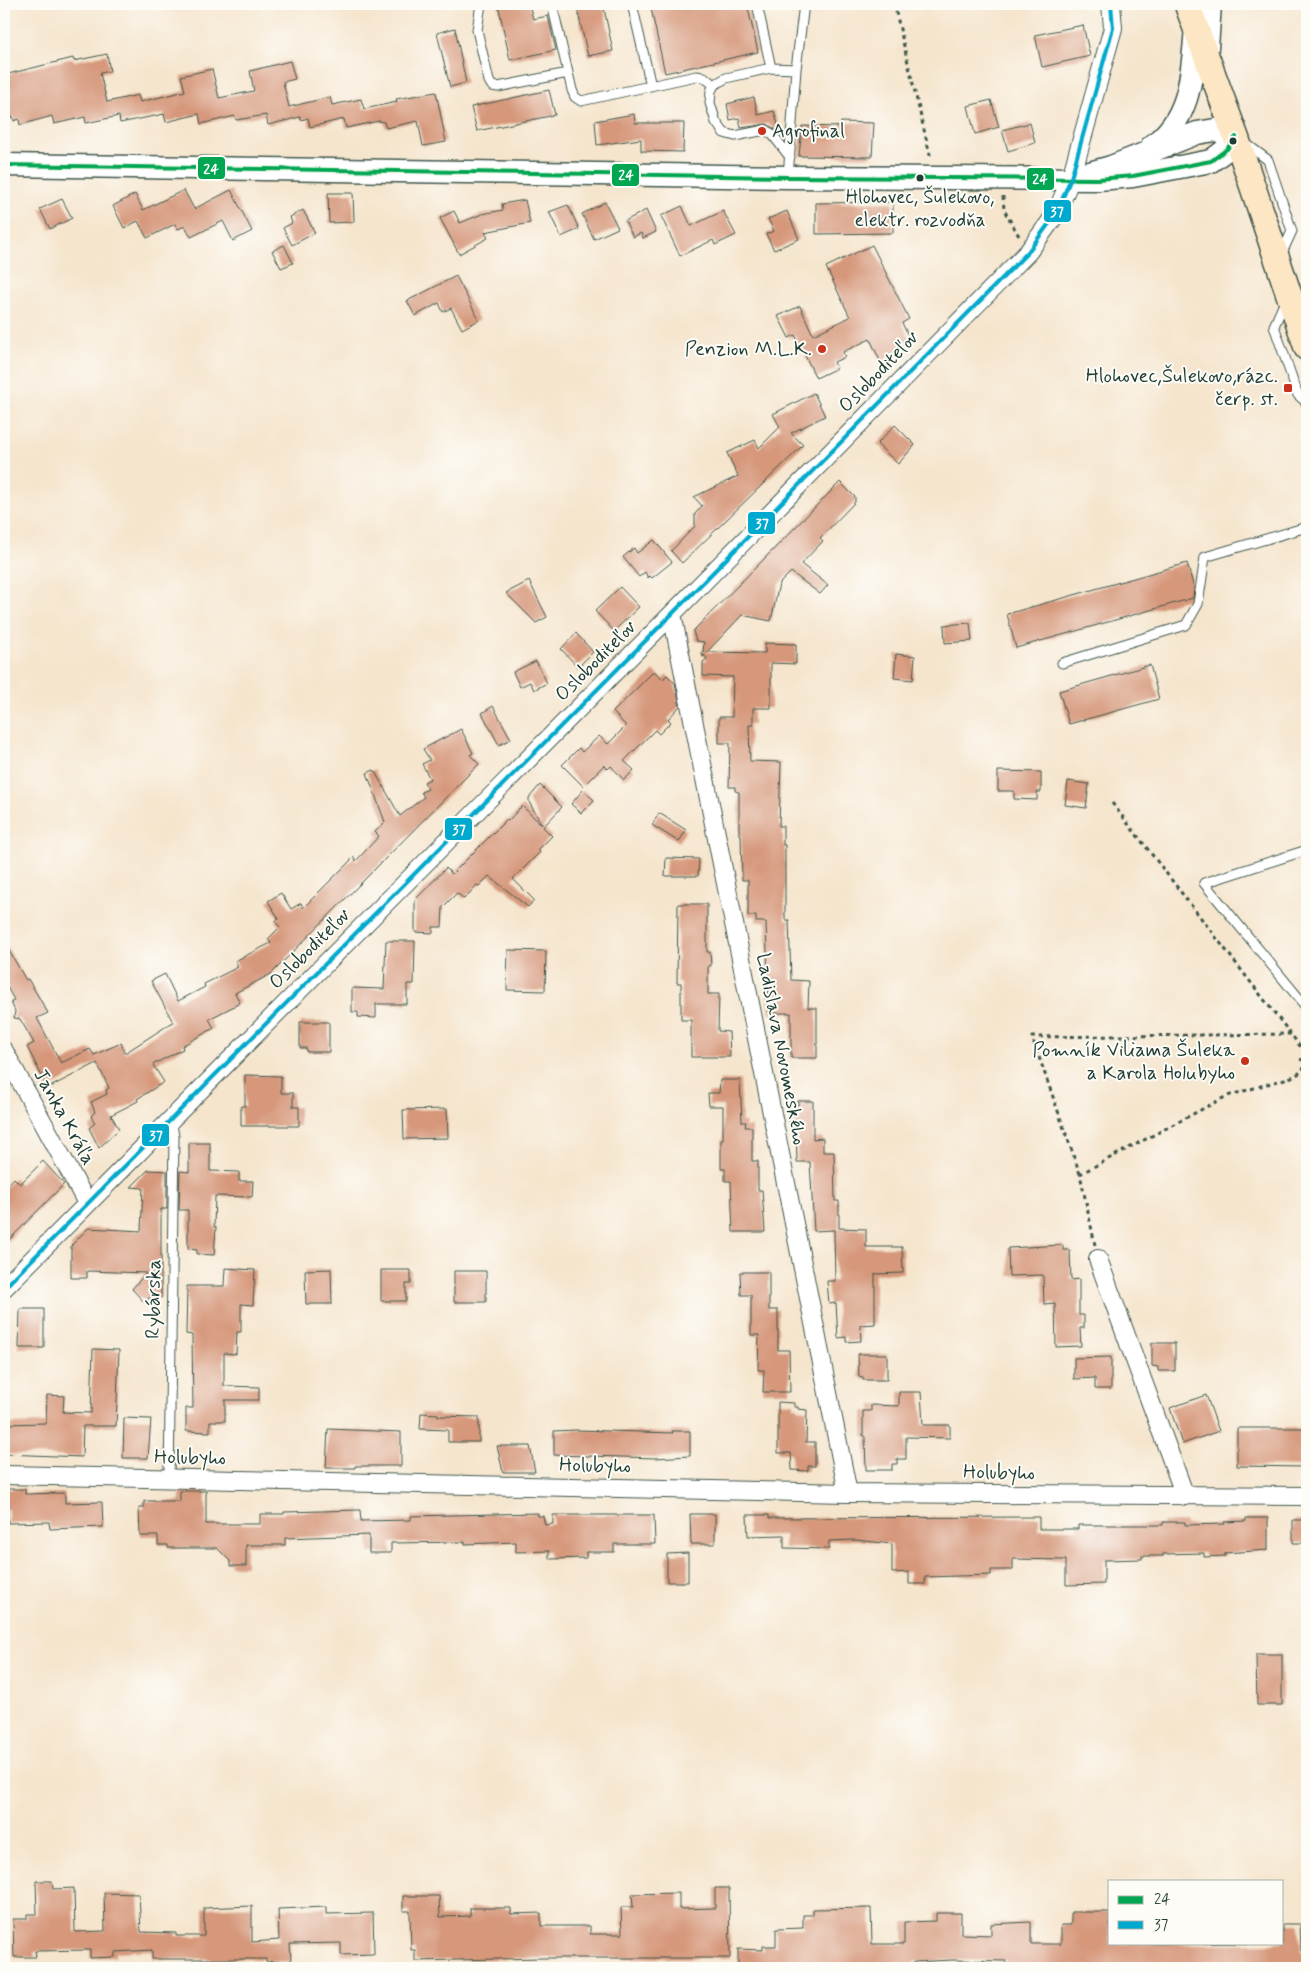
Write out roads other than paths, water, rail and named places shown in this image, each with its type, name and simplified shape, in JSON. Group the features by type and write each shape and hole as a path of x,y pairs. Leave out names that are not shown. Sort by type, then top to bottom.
{"main road":[{"path":"1187,4 1236,137 1307,348"}],"street":[{"name":"Osloboditeľov","path":"4,1288 1028,252 1056,214 1071,178 1113,28 1111,4"},
{"path":"1206,57 1210,4"},
{"path":"1131,160 1163,137 1177,121 1184,108 1191,78 1196,28"},
{"path":"1071,178 1131,160 1185,137 1206,131 1215,130 1236,137 1227,150 1211,161"},
{"path":"4,165 789,167 936,177 1098,179 1133,176 1211,161 1224,163 1252,186"},
{"name":"Ladislava Novomeského","path":"672,614 848,1493"},
{"name":"Janka Kráľa","path":"4,1051 87,1203"},
{"path":"1098,1259 1184,1496"},
{"name":"Holubyho","path":"4,1474 848,1493 1307,1496"}],"lane":[{"path":"482,4 477,30 488,80 492,86 568,73"},
{"path":"552,4 575,97 581,101 699,76 714,85"},
{"path":"632,4 651,86"},
{"path":"757,4 771,68"},
{"path":"789,167 796,69 804,4"},
{"path":"789,167 772,134 765,130 729,136 720,130 716,122 710,97 714,85 726,78 771,68 796,69"},
{"path":"1236,137 1268,160 1292,231 1278,262"},
{"path":"1289,292 1274,326 1298,396 1307,403"},
{"path":"1062,663 1186,625 1198,604 1205,557 1307,526"},
{"path":"1307,850 1204,883 1307,1008"},
{"name":"Rybárska","path":"169,1479 174,1136 171,1119"}],"place":[{"name":"Agrofinal","path":"762,131"},
{"name":"Hlohovec, Šulekovo, elektr. rozvodňa","path":"920,178"},
{"name":"Penzion M.L.K.","path":"822,349"},
{"name":"Hlohovec,Šulekovo,rázc. čerp. st.","path":"1288,388"},
{"name":"Pomník Viliama Šuleka a Karola Holubyho","path":"1245,1061"}]}
